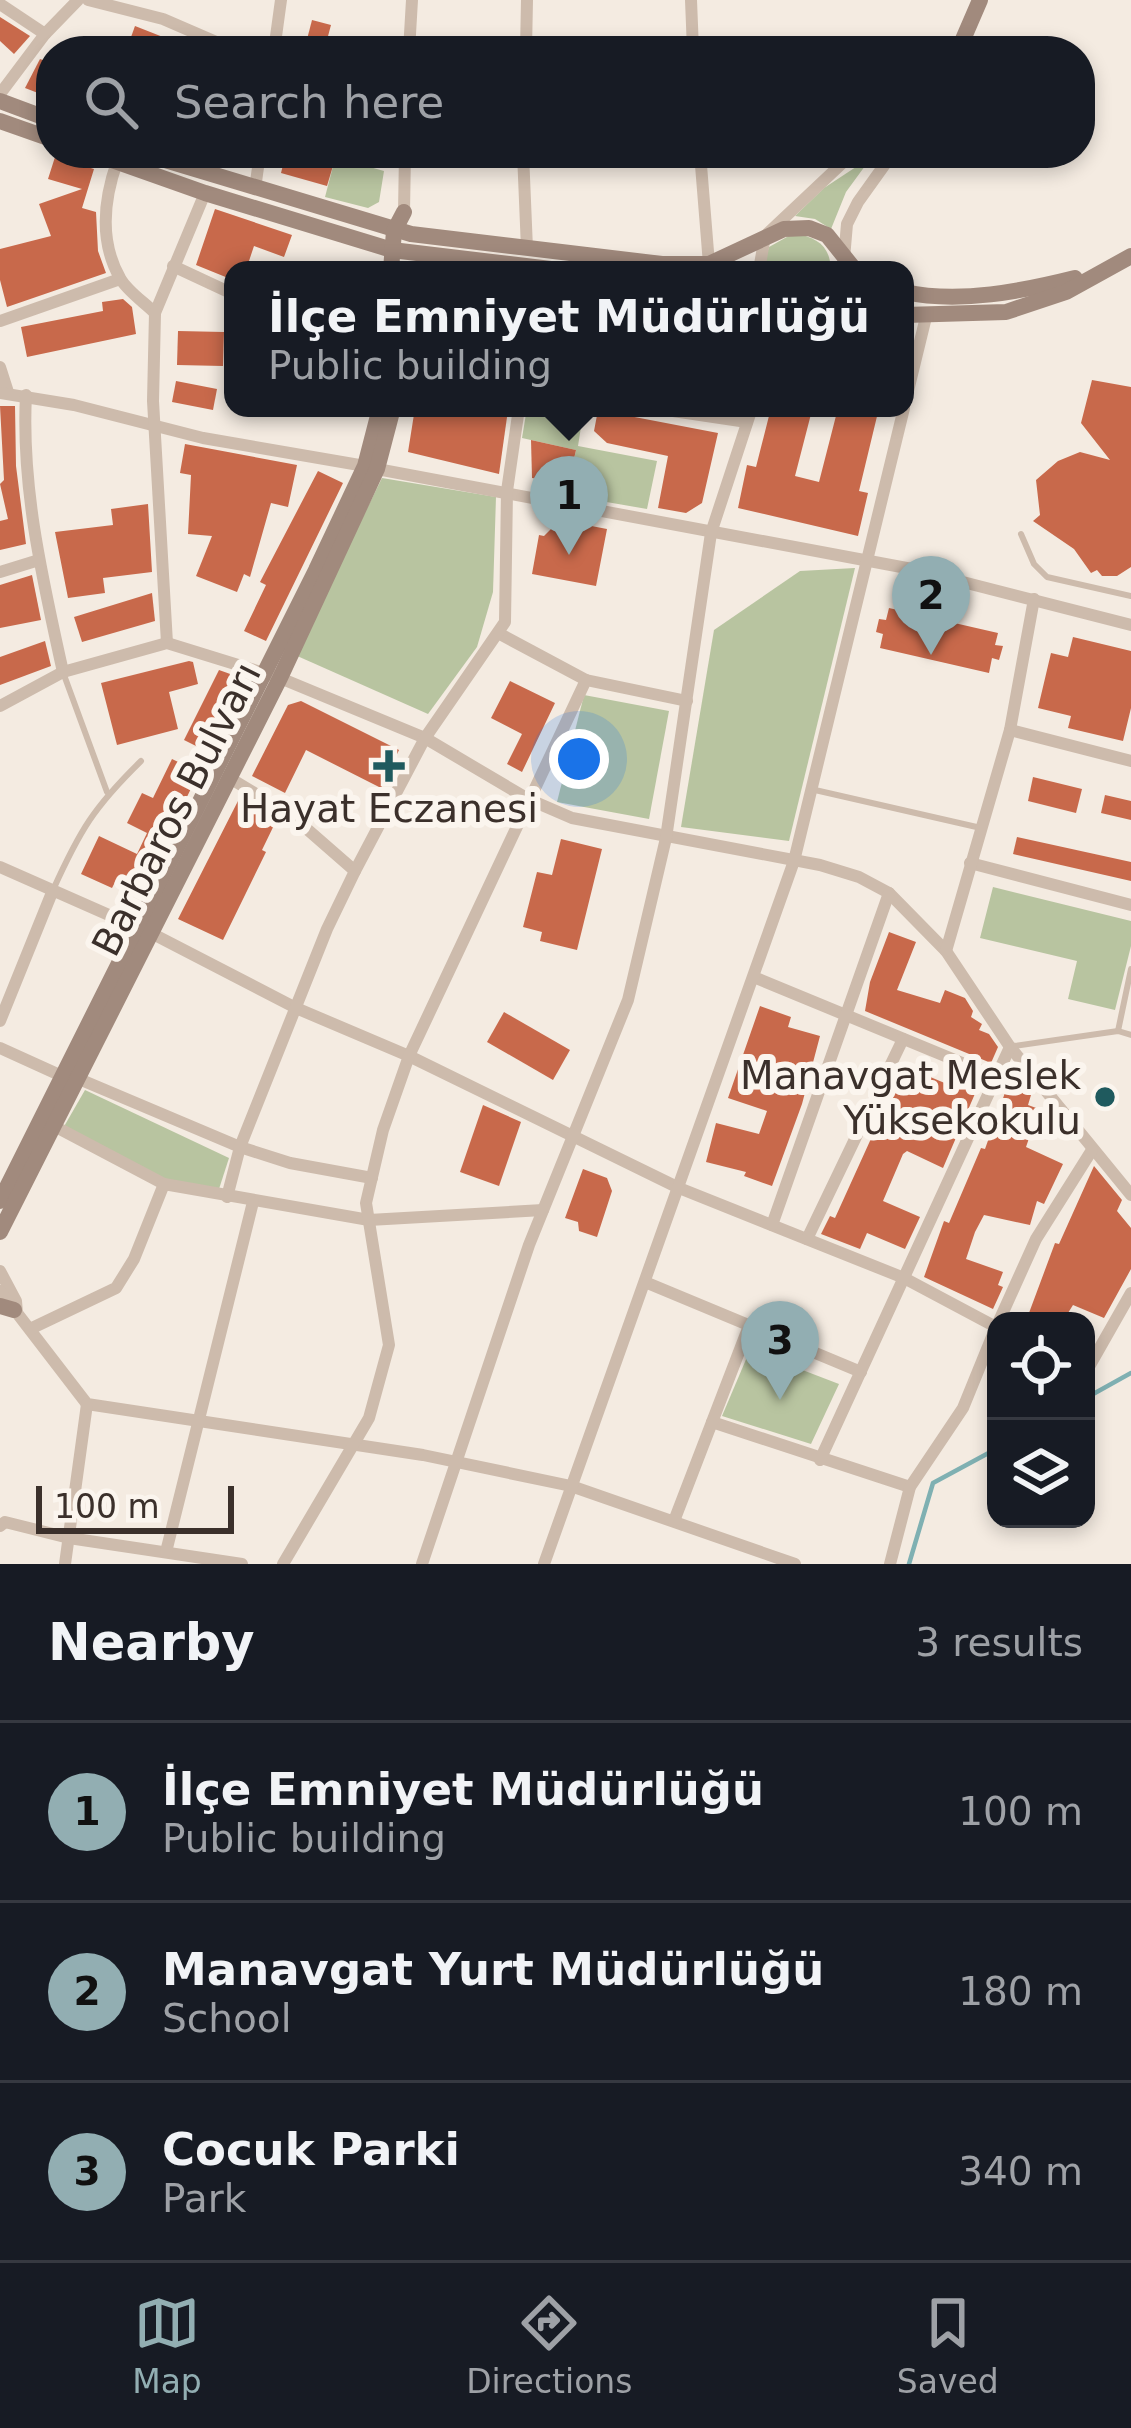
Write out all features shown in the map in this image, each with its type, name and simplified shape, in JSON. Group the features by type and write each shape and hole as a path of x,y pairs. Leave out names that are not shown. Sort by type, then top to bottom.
{"main road":[{"path":"964,36 980,0"},
{"path":"0,98 36,114"},
{"path":"0,121 36,134"},
{"path":"134,168 205,193 403,247 518,261"},
{"path":"189,168 403,247"},
{"path":"403,247 404,212"},
{"path":"717,261 784,229 809,228 827,235 845,261"},
{"path":"914,315 1006,312 1066,292 1131,256"},
{"path":"914,294 1001,293 1100,273"},
{"name":"Barbaros Bulvarı","path":"371,467 379,417"},
{"name":"Barbaros Bulvarı","path":"0,1201 72,1078 272,675 371,467 390,417"},
{"name":"Barbaros Bulvarı","path":"143,930 228,777 272,675"},
{"name":"Barbaros Bulvarı","path":"0,1232 56,1126 72,1078"}],"street":[{"path":"0,4 45,34 78,0"},
{"path":"88,0 163,19 202,36"},
{"path":"276,36 281,0"},
{"path":"410,36 412,0"},
{"path":"526,36 527,0"},
{"path":"691,0 693,36"},
{"path":"0,98 36,47"},
{"path":"115,168 104,225 120,279 155,313"},
{"path":"255,189 258,168"},
{"path":"404,212 405,168"},
{"path":"523,168 526,261"},
{"path":"701,168 710,261"},
{"path":"761,261 765,236 837,168"},
{"path":"848,261 847,224 882,168"},
{"path":"167,643 154,423 155,313 205,193"},
{"path":"173,266 224,290"},
{"path":"0,321 120,279"},
{"path":"914,365 926,316"},
{"path":"0,367 4,393 154,423 203,438 868,561 1131,625"},
{"path":"26,395 23,439 39,560 63,672"},
{"path":"226,1197 296,1008 355,871 425,738 505,622 507,491 518,417"},
{"path":"422,1564 543,1210 628,1000 666,838 711,532 748,417"},
{"path":"544,1564 794,861 901,417"},
{"path":"0,572 39,560"},
{"path":"946,951 1010,730 1034,599"},
{"path":"498,633 586,680 687,701"},
{"path":"0,706 63,672 167,643 272,675 425,738 528,799 572,818 860,877 889,893 946,951 1010,1047 1131,1195"},
{"path":"283,1564 369,1418 389,1345 366,1203 383,1130 409,1056 586,680"},
{"path":"1010,730 1131,761"},
{"path":"228,777 292,815 355,871"},
{"path":"970,863 1131,905"},
{"path":"0,867 143,930 296,1008 409,1056 679,1188 904,1278 987,1320"},
{"path":"0,1022 53,890"},
{"path":"772,1226 889,893"},
{"path":"756,977 996,1077"},
{"path":"807,1239 903,1039"},
{"path":"820,1460 1010,1047"},
{"path":"0,1048 241,1147 290,1163 372,1178"},
{"path":"56,1126 164,1184 253,1202 369,1220 543,1210"},
{"path":"1003,1312 1036,1239 1092,1150"},
{"path":"30,1329 116,1288 134,1259 164,1184"},
{"path":"166,1552 253,1202"},
{"path":"0,1271 16,1301 10,1310"},
{"path":"645,1282 861,1372"},
{"path":"0,1291 10,1310 87,1403 457,1461 571,1486 795,1564"},
{"path":"1095,1356 1131,1293"},
{"path":"674,1522 749,1326"},
{"path":"890,1564 910,1487 963,1408 987,1349"},
{"path":"65,1564 87,1403"},
{"path":"712,1422 910,1487"},
{"path":"2,1521 69,1538 242,1564"}],"lane":[{"path":"1021,534 1034,564 1047,577 1131,596"},
{"path":"63,672 108,794"},
{"path":"53,890 77,837 108,794 141,760"},
{"path":"812,789 981,828"},
{"path":"1118,1031 1131,969"},
{"path":"1010,1047 1118,1031 1131,1035"}],"green space":[{"path":"333,168 384,171 379,202 368,208 325,197"},
{"path":"854,168 864,168 846,192 831,229 815,219 795,216"},
{"path":"794,233 821,244 829,261 765,261 769,247"},
{"path":"526,417 583,417 578,446 657,461 647,509 566,495 576,450 522,438"},
{"path":"382,478 496,497 493,592 477,647 428,714 295,655"},
{"path":"855,568 789,841 681,827 714,630 800,571"},
{"path":"584,695 669,711 649,819 557,802"},
{"path":"993,887 1131,921 1131,946 1115,1010 1068,999 1077,961 980,938"},
{"path":"85,1090 229,1158 219,1189 164,1184 62,1130"},
{"path":"750,1350 839,1384 811,1444 722,1416"}],"building":[{"path":"0,17 30,36 14,54 0,41"},
{"path":"312,20 331,25 328,36 308,36"},
{"path":"135,26 160,36 131,36"},
{"path":"36,67 36,92 25,88"},
{"path":"52,168 94,169 82,208 96,212 98,251 106,273 7,307 0,280 0,249 51,236 39,204 82,189 48,179"},
{"path":"282,168 332,168 327,186 281,173"},
{"path":"215,209 292,235 284,257 254,246 249,261 224,261 224,276 196,265"},
{"path":"123,299 132,307 136,334 27,357 21,327 103,311 102,302"},
{"path":"178,331 224,332 223,366 177,365"},
{"path":"1092,380 1131,387 1131,567 1117,576 1102,576 1097,570 1091,573 1074,549 1033,521 1040,515 1036,480 1058,461 1080,452 1110,460 1081,423"},
{"path":"176,381 217,389 213,410 172,402"},
{"path":"0,406 15,406 16,466 26,544 0,550 0,521 8,519 0,484 4,480"},
{"path":"414,417 507,417 499,474 408,452"},
{"path":"597,417 635,417 718,433 702,503 686,513 658,508 668,456 607,443 594,431"},
{"path":"769,417 810,417 795,476 819,482 836,417 877,417 859,491 868,493 858,536 738,508 747,465 756,467"},
{"path":"531,440 576,450 568,485 532,478"},
{"path":"185,444 297,465 288,507 271,503 250,577 244,574 237,592 196,576 212,536 188,534 191,475 180,473"},
{"path":"318,471 343,483 266,641 244,631 266,585 260,582"},
{"path":"148,504 152,572 103,578 105,593 68,598 55,532 113,525 111,509"},
{"path":"560,520 607,529 596,586 532,574 539,535 544,536"},
{"path":"32,575 41,620 0,628 0,585"},
{"path":"152,593 155,621 82,642 74,617"},
{"path":"889,608 998,633 995,645 1003,646 999,660 992,658 989,673 880,648 883,634 876,632"},
{"path":"1073,637 1131,651 1131,708 1123,741 1068,728 1071,716 1038,708 1051,653 1068,657"},
{"path":"45,641 51,666 0,685 0,657"},
{"path":"189,661 198,684 169,692 178,729 117,745 101,683"},
{"path":"219,670 247,680 210,753 184,740"},
{"path":"510,681 555,703 522,772 507,764 522,734 491,718"},
{"path":"301,701 399,750 381,788 306,750 285,793 252,776 288,705"},
{"path":"172,759 199,772 140,894 81,874 99,836 137,854 147,833 127,823 142,793 153,798"},
{"path":"1033,777 1082,789 1076,813 1028,801"},
{"path":"1105,795 1131,801 1131,820 1101,813"},
{"path":"239,799 277,819 223,940 178,919"},
{"path":"1017,837 1131,862 1131,881 1013,854"},
{"path":"561,839 602,849 577,950 540,941 542,932 523,927 537,872 552,875"},
{"path":"889,932 916,942 897,990 940,1003 945,990 965,998 973,1011 971,1017 982,1024 979,1030 989,1034 998,1047 991,1063 865,1011 870,982"},
{"path":"760,1006 791,1017 788,1027 820,1036 772,1186 744,1176 746,1172 706,1162 716,1123 759,1134 767,1111 728,1098"},
{"path":"504,1012 570,1050 553,1080 487,1042"},
{"path":"904,1066 947,1084 950,1077 977,1089 943,1168 907,1151 903,1154 883,1201 920,1217 905,1249 867,1233 860,1249 821,1234 830,1216 835,1218"},
{"path":"1007,1087 1031,1095 1028,1105 1039,1109 1026,1147 1063,1164 1044,1204 1037,1201 1030,1225 984,1215 975,1232 966,1259 1003,1272 998,1285 1003,1287 993,1309 924,1277 944,1221 949,1223 981,1148 985,1149"},
{"path":"483,1105 521,1122 499,1186 460,1172"},
{"path":"1094,1166 1122,1200 1117,1211 1131,1228 1131,1269 1104,1318 1073,1305 1069,1312 1029,1312 1055,1243 1059,1244"},
{"path":"583,1169 607,1178 612,1191 597,1237 579,1231 578,1222 565,1218"}],"waterway":[{"path":"1095,1393 1131,1373"},
{"path":"909,1564 933,1483 987,1454"}],"place":[{"name":"İlçe Emniyet Müdürlüğü","path":"569,555"},
{"name":"Manavgat Yurt Müdürlüğü","path":"931,655"},
{"name":"Hayat Eczanesi","path":"389,766"},
{"name":"Manavgat Meslek Yüksekokulu","path":"1105,1097"},
{"name":"Cocuk Parki","path":"780,1400"}]}
